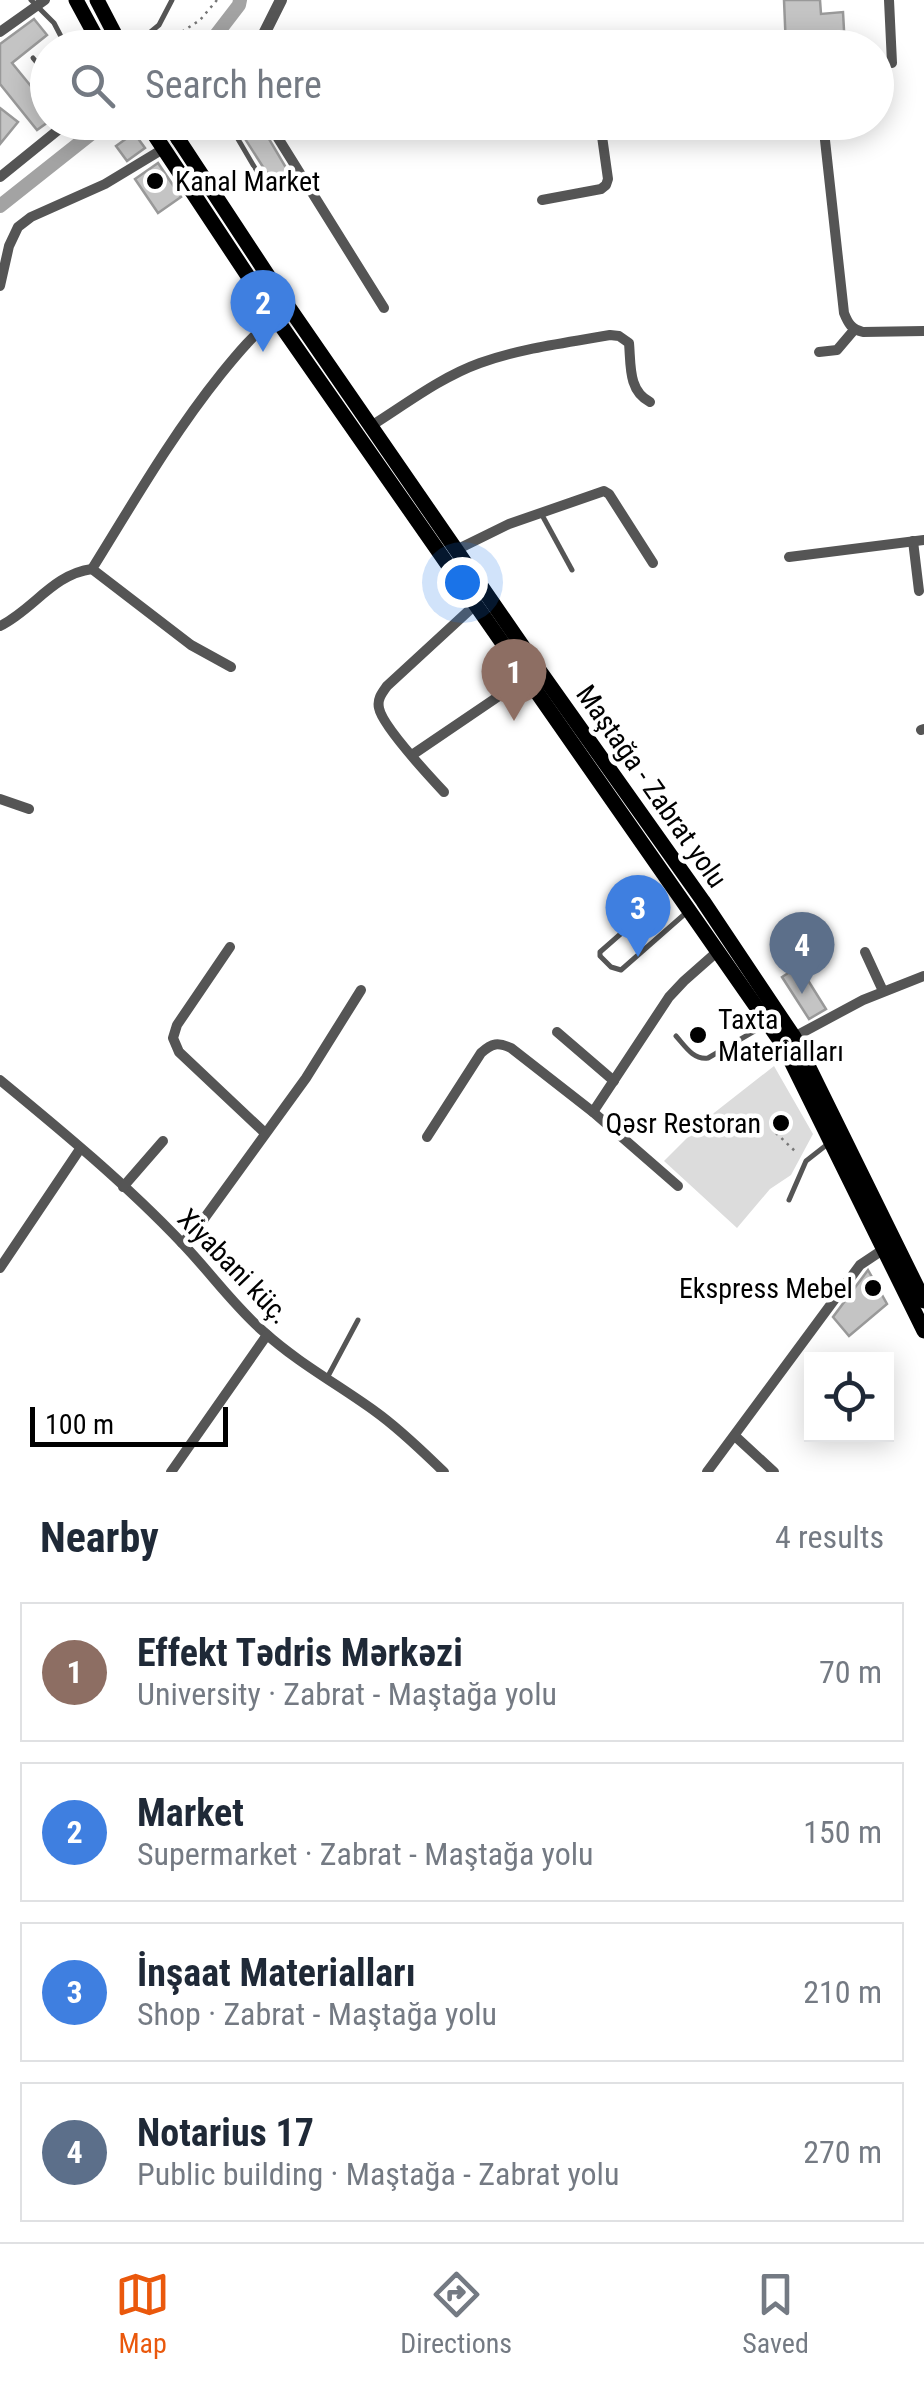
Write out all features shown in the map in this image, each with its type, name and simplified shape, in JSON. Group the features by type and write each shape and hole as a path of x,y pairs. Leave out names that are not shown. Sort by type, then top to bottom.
{"main road":[{"path":"76,0 92,30"},
{"path":"97,0 113,30"},
{"path":"166,140 275,317 768,1023 796,1068 884,1249 913,1279 924,1330"},
{"name":"Maştağa - Zabrat yolu","path":"169,140 794,1036 924,1301"}],"street":[{"path":"266,30 281,0"},
{"path":"888,0 890,30"},
{"path":"0,32 37,2"},
{"path":"0,177 46,140"},
{"path":"0,286 2,266 18,227 105,184 175,140"},
{"path":"279,140 384,308"},
{"path":"542,200 606,186 603,140"},
{"path":"825,140 848,323 863,332 924,330"},
{"path":"92,569 198,402 247,343 275,317"},
{"path":"819,352 837,350 854,330"},
{"path":"371,426 479,363 610,335 629,343 634,388 650,402"},
{"path":"456,550 509,524 604,491 653,563"},
{"path":"789,556 919,540 919,590"},
{"path":"0,626 12,621 62,579 92,569 192,645 231,667"},
{"path":"444,792 378,707 387,686 476,605"},
{"path":"412,755 527,678"},
{"path":"0,798 28,810"},
{"path":"230,947 177,1024 173,1038 178,1052 265,1134"},
{"path":"594,1112 669,997 718,950"},
{"path":"865,952 883,991"},
{"path":"794,1036 883,991 924,976"},
{"path":"182,1243 198,1228 306,1078 361,990"},
{"path":"557,1032 614,1081"},
{"path":"427,1137 482,1052 491,1044 502,1043 594,1112 678,1186"},
{"name":"Xiyabani küç.","path":"0,1080 182,1243 267,1335 378,1413 444,1472"},
{"path":"122,1187 163,1141"},
{"path":"0,1268 80,1149"},
{"path":"707,1472 860,1265 884,1249"},
{"path":"171,1472 267,1335"},
{"path":"735,1436 774,1472"}],"lane":[{"path":"151,30 172,0"},
{"path":"37,2 58,30"},
{"path":"239,140 266,186"},
{"path":"541,512 572,570"},
{"path":"649,909 600,952 617,970 622,970 689,910"},
{"path":"676,1036 701,1059 768,1023"},
{"path":"789,1200 806,1161 831,1142"},
{"path":"328,1378 358,1320"}],"path":[{"path":"185,30 200,20 217,0"},
{"path":"776,1133 806,1161"}],"shaded area":[{"path":"774,1066 813,1134 791,1175 770,1189 737,1228 664,1161 705,1120"}],"building":[{"path":"784,0 820,0 821,14 843,12 844,30 785,30"},
{"path":"34,19 43,30 30,30 30,49 12,63 30,85 30,121 0,84 0,44"},
{"path":"0,108 18,122 0,144"},
{"path":"124,140 139,140 145,148 127,161 116,146"},
{"path":"246,140 270,140 288,171 272,181"},
{"path":"158,163 181,197 158,213 135,179"},
{"path":"799,966 826,1009 809,1019 782,977"},
{"path":"868,1270 887,1304 849,1336 833,1317"}],"waterway":[{"path":"220,30 240,0"},
{"path":"0,206 83,140"}],"place":[{"name":"Kanal Market","path":"155,181"},
{"name":"Market","path":"263,352"},
{"name":"Effekt Tədris Mərkəzi","path":"514,721"},
{"name":"İnşaat Materialları","path":"638,957"},
{"name":"Notarius 17","path":"802,994"},
{"name":"Taxta Materialları","path":"698,1035"},
{"name":"Qəsr Restoran","path":"781,1123"},
{"name":"Ekspress Mebel","path":"873,1288"}]}
